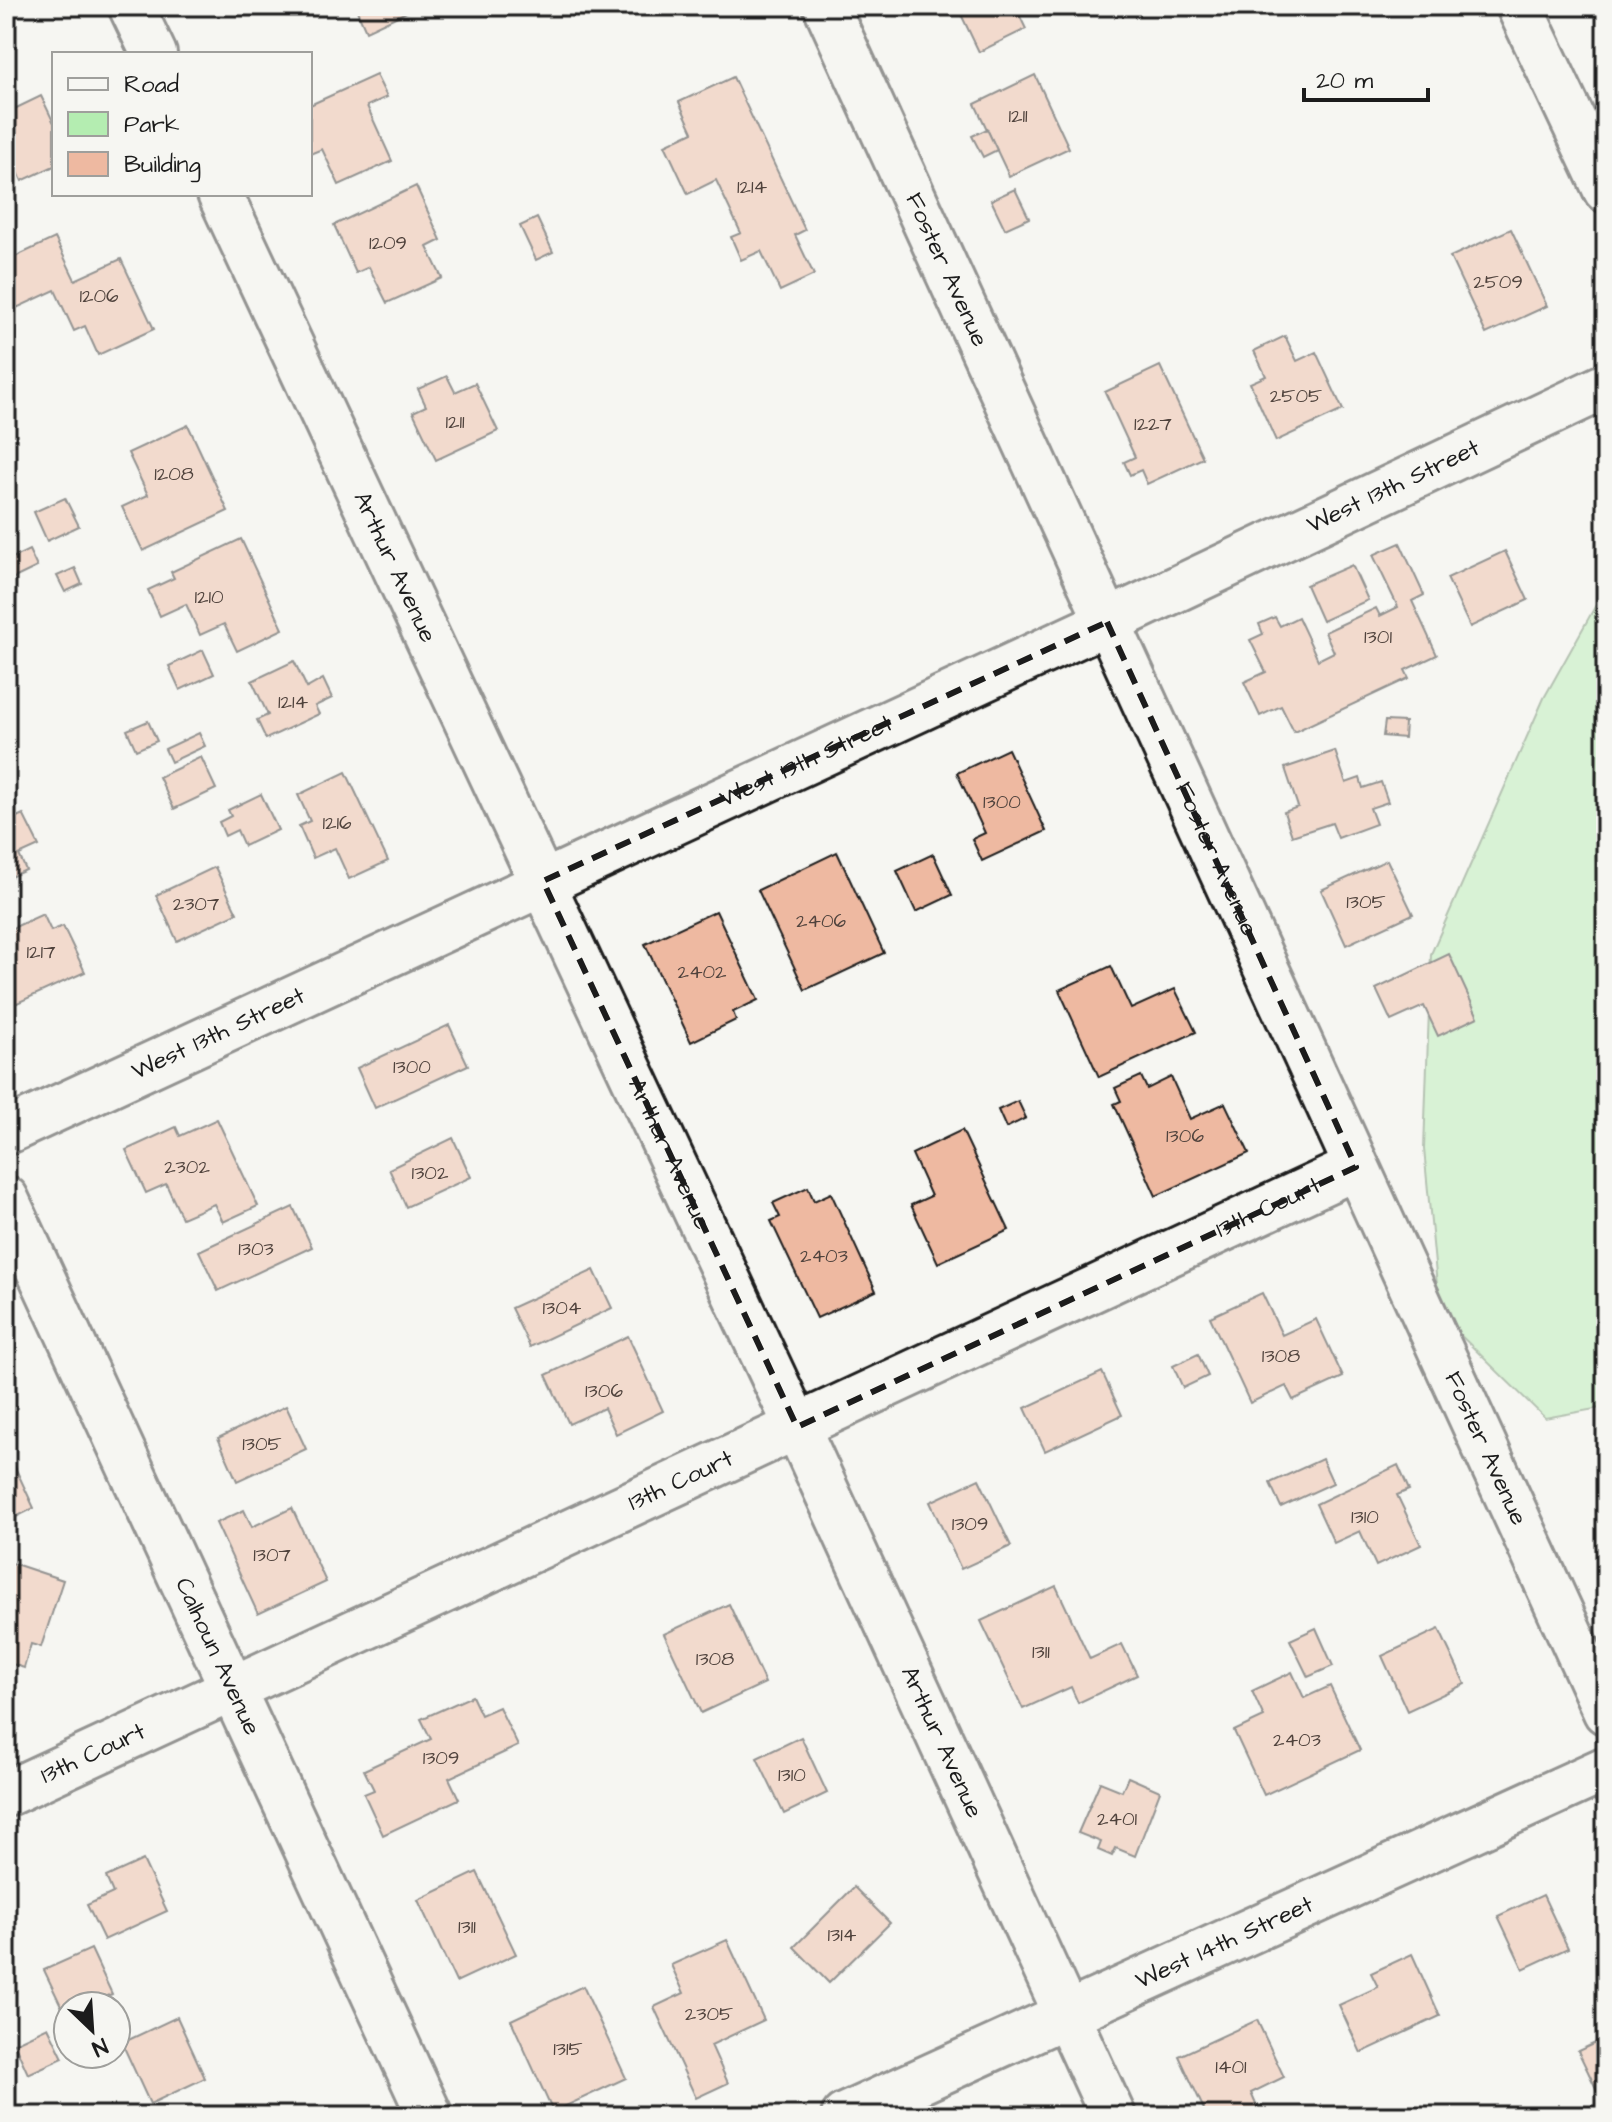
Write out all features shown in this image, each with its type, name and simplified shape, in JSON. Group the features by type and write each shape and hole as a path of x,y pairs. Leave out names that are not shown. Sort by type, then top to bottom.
{"street":[{"path":"131,6 153,52"},
{"name":"Foster Avenue","path":"826,6 1606,1712"},
{"path":"1519,6 1606,190"},
{"name":"Arthur Avenue","path":"221,196 797,1427 1113,2116"},
{"name":"West 13th Street","path":"6,1132 1107,622 1606,386"},
{"name":"13th Court","path":"6,1794 1356,1167"},
{"name":"Calhoun Avenue","path":"6,1199 430,2116"},
{"name":"West 14th Street","path":"844,2116 1606,1769"}],"highlighted area":[{"path":"1107,622 1356,1167 797,1427 543,881"}],"green space":[{"path":"1606,587 1606,1407 1545,1418 1451,1326 1438,1296 1424,1149 1431,954 1544,698"}],"building":[{"path":"355,6 419,6 366,31"},
{"path":"957,6 1015,6 1026,29 979,52"},
{"path":"376,75 387,97 367,106 392,161 339,185 322,149 312,153 312,104"},
{"path":"1035,75 1069,148 1009,176 975,104"},
{"path":"733,77 805,230 795,235 814,275 780,291 761,251 741,260 731,237 741,233 716,180 688,194 665,145 693,132 679,102"},
{"path":"41,96 52,119 52,167 22,181 6,146 6,113"},
{"path":"987,129 997,150 983,157 972,136"},
{"path":"416,186 441,240 427,247 442,278 387,303 369,267 356,273 334,225"},
{"path":"1015,189 1029,218 1005,229 991,200"},
{"path":"537,218 553,252 536,260 520,226"},
{"path":"1511,229 1547,306 1486,334 1450,257"},
{"path":"55,238 75,280 121,259 154,329 98,355 85,326 74,331 55,290 10,311 6,303 6,261"},
{"path":"1285,336 1297,361 1316,352 1343,410 1276,441 1250,383 1266,376 1254,351"},
{"path":"1160,366 1203,458 1147,484 1141,470 1130,475 1124,462 1135,457 1105,392"},
{"path":"447,376 455,392 475,383 498,431 436,460 413,412 426,406 418,389"},
{"path":"188,425 228,511 143,551 122,507 148,495 128,453"},
{"path":"65,498 79,526 47,541 34,512"},
{"path":"241,539 283,629 237,651 224,624 200,635 186,604 160,616 148,590 174,578 171,572"},
{"path":"1400,543 1424,595 1412,601 1437,655 1405,670 1409,678 1294,732 1281,706 1260,716 1244,682 1266,672 1250,640 1263,634 1259,624 1275,617 1280,626 1298,617 1318,660 1334,652 1325,632 1376,608 1380,616 1398,607 1373,555"},
{"path":"29,550 37,567 12,579 6,561"},
{"path":"1505,551 1528,600 1470,627 1447,578"},
{"path":"1352,565 1368,600 1322,621 1306,585"},
{"path":"75,568 82,584 65,592 57,576"},
{"path":"203,650 214,674 180,690 169,666"},
{"path":"294,661 307,688 323,679 332,698 315,706 319,714 266,739 257,720 268,715 252,681"},
{"path":"148,721 157,741 136,750 127,730"},
{"path":"1385,721 1405,722 1404,738 1383,736"},
{"path":"199,733 205,746 171,762 165,749"},
{"path":"1008,749 1046,831 982,861 972,839 985,833 957,773"},
{"path":"1335,751 1346,783 1360,778 1363,788 1381,782 1388,802 1370,808 1376,824 1338,838 1332,823 1292,836 1284,812 1298,807 1285,768"},
{"path":"201,757 216,789 174,809 159,777"},
{"path":"346,772 388,861 349,879 335,848 313,858 299,826 310,821 298,795"},
{"path":"261,794 278,830 244,846 237,830 225,836 219,822 231,816 228,810"},
{"path":"23,814 39,846 19,855 26,870 6,879 6,822"},
{"path":"837,852 884,953 805,990 758,890"},
{"path":"933,854 952,895 916,912 897,871"},
{"path":"1387,860 1413,914 1346,945 1321,890"},
{"path":"215,867 237,913 177,941 156,895"},
{"path":"716,911 758,1000 733,1012 736,1020 691,1042 645,944"},
{"path":"43,914 51,931 63,926 85,972 15,1004 6,984 6,931"},
{"path":"1449,954 1478,1017 1438,1036 1424,1006 1391,1021 1376,989"},
{"path":"1111,966 1131,1009 1175,989 1196,1032 1099,1077 1059,990"},
{"path":"449,1025 468,1065 375,1108 357,1068"},
{"path":"1141,1076 1147,1089 1171,1077 1190,1119 1225,1103 1249,1153 1156,1196 1114,1104 1121,1101 1115,1088"},
{"path":"1018,1101 1026,1118 1006,1128 998,1110"},
{"path":"217,1119 258,1206 223,1222 214,1204 182,1218 166,1184 146,1193 126,1150 176,1127 180,1136"},
{"path":"962,1130 1009,1230 938,1263 911,1205 931,1196 912,1154"},
{"path":"453,1138 471,1177 406,1207 389,1169"},
{"path":"808,1187 814,1201 831,1193 876,1291 817,1318 771,1221 780,1217 773,1203"},
{"path":"293,1207 312,1247 218,1291 199,1251"},
{"path":"594,1270 612,1308 530,1347 511,1308"},
{"path":"1262,1293 1282,1335 1316,1319 1343,1377 1293,1400 1286,1386 1250,1403 1210,1317"},
{"path":"628,1336 663,1411 616,1434 604,1408 569,1424 546,1375"},
{"path":"1198,1354 1208,1376 1183,1388 1173,1366"},
{"path":"1102,1372 1122,1415 1045,1451 1025,1408"},
{"path":"286,1406 306,1449 237,1481 218,1438"},
{"path":"6,1448 34,1508 6,1522"},
{"path":"1322,1459 1333,1483 1281,1507 1270,1483"},
{"path":"1398,1465 1409,1490 1397,1495 1421,1545 1376,1566 1360,1531 1334,1543 1316,1504"},
{"path":"979,1479 1011,1546 961,1569 930,1502"},
{"path":"292,1508 326,1582 258,1614 216,1523 244,1510 252,1527"},
{"path":"6,1561 63,1580 41,1647 31,1644 24,1668 6,1662"},
{"path":"1056,1586 1090,1659 1122,1644 1137,1675 1078,1703 1071,1687 1023,1709 981,1621"},
{"path":"729,1604 765,1683 701,1713 664,1634"},
{"path":"1316,1628 1333,1666 1308,1677 1290,1640"},
{"path":"1439,1629 1465,1684 1407,1711 1382,1656"},
{"path":"1292,1672 1304,1698 1330,1686 1360,1750 1264,1795 1234,1731 1264,1717 1252,1691"},
{"path":"472,1696 481,1715 499,1707 518,1746 449,1778 459,1799 383,1835 364,1794 374,1790 364,1770 431,1739 421,1719"},
{"path":"801,1737 827,1793 784,1814 757,1758"},
{"path":"1128,1777 1160,1791 1135,1856 1116,1848 1112,1856 1098,1850 1101,1842 1078,1833 1100,1782 1122,1791"},
{"path":"143,1860 167,1911 104,1940 87,1905 113,1893 106,1877"},
{"path":"477,1872 516,1954 456,1982 418,1900"},
{"path":"854,1887 890,1923 829,1983 794,1947"},
{"path":"1543,1895 1568,1948 1523,1969 1498,1916"},
{"path":"727,1940 764,2020 711,2045 728,2083 696,2098 654,2007 684,1993 671,1965"},
{"path":"91,1949 110,1990 54,1990 44,1970"},
{"path":"1412,1954 1440,2016 1361,2053 1339,2005 1378,1987 1371,1973"},
{"path":"583,1986 626,2078 553,2112 511,2020"},
{"path":"177,2017 205,2078 150,2104 132,2065 132,2038"},
{"path":"1257,2020 1284,2077 1251,2093 1261,2116 1207,2116 1179,2056"},
{"path":"48,2027 52,2035 52,2063 28,2074 14,2043"},
{"path":"1606,2038 1606,2109 1578,2051"}]}
